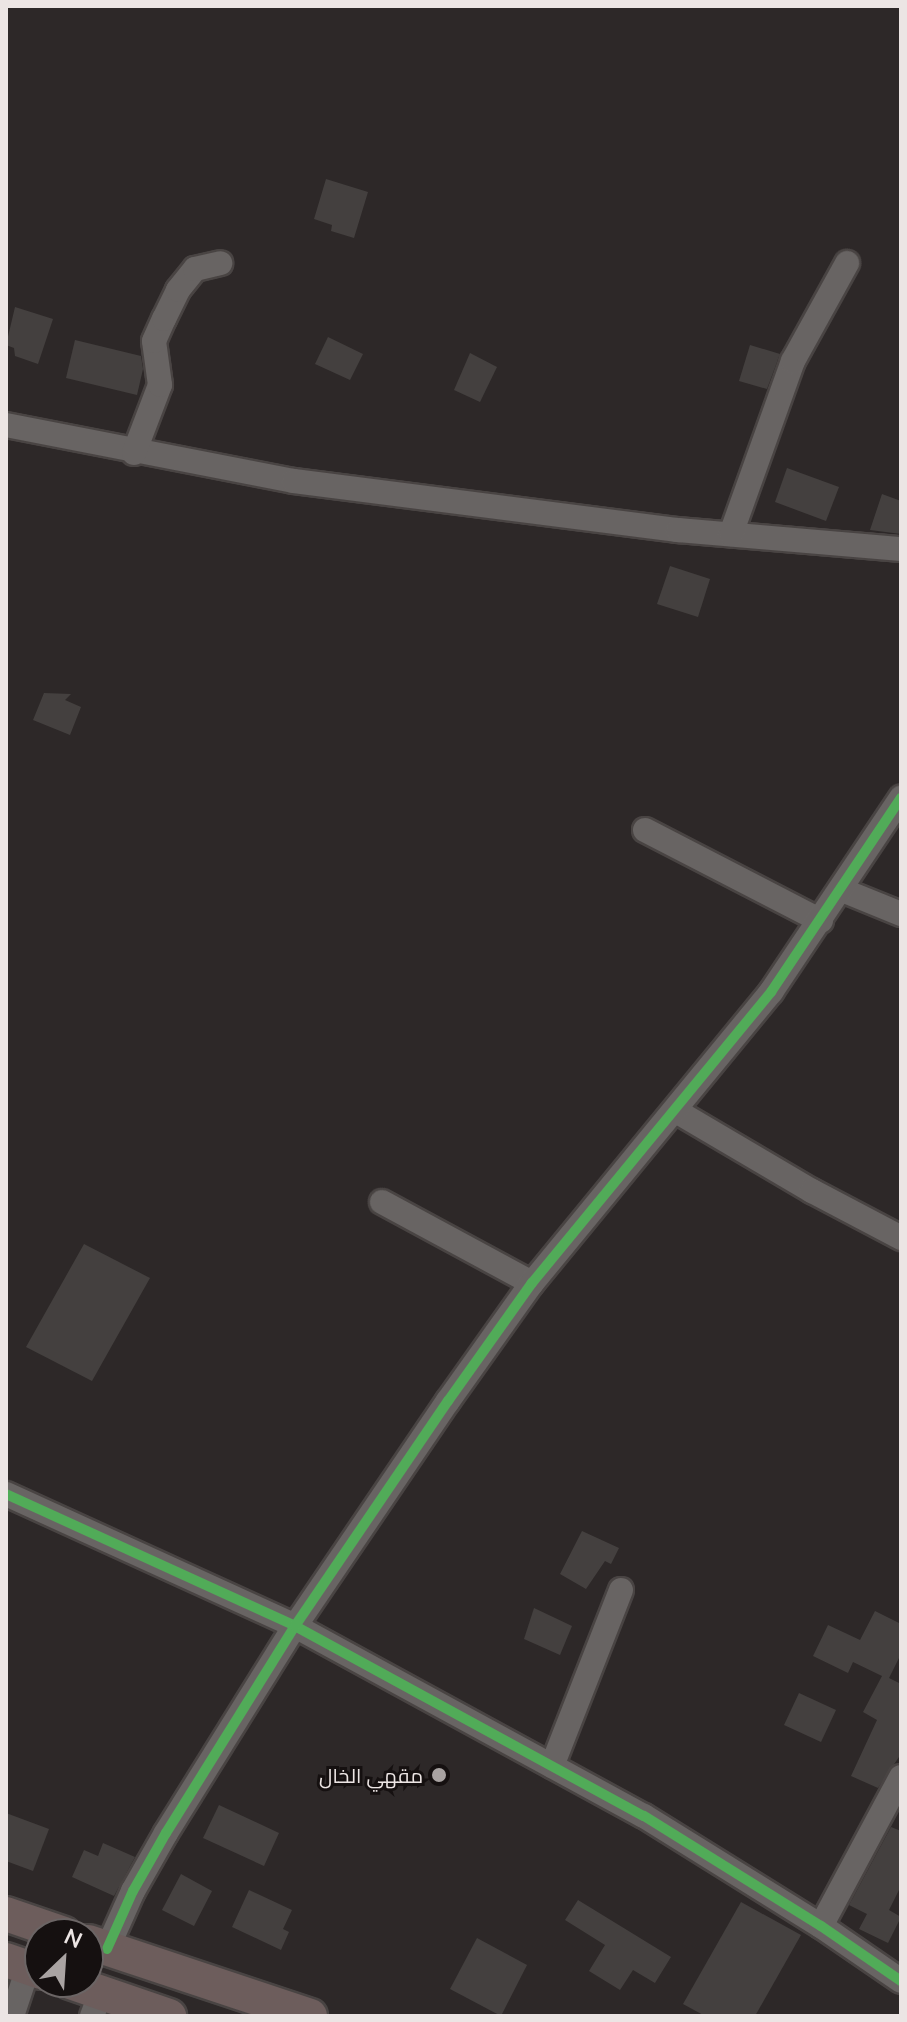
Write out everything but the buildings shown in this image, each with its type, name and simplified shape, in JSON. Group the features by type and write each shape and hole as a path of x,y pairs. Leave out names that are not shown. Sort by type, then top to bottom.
{"highway":[{"path":"104,1948 310,2016"},
{"path":"92,1998 169,2016"}],"street":[{"path":"134,453 160,385 154,341 178,290 195,269 220,263"},
{"path":"731,534 782,388 847,263"},
{"path":"6,425 134,453 294,481 555,516 901,549"},
{"path":"104,1935 295,1626 532,1283 771,992 901,798"},
{"path":"645,830 821,921"},
{"path":"842,890 901,914"},
{"path":"676,1111 812,1191 901,1238"},
{"path":"382,1202 532,1283"},
{"path":"6,1494 295,1626 644,1816 821,1926 901,1981"},
{"path":"552,1766 621,1590"},
{"path":"821,1926 901,1777"},
{"path":"12,2016 24,1971"}],"cycle path":[{"path":"107,1949 133,1891 166,1833 295,1626 448,1401 532,1283 771,992 901,798"},
{"path":"6,1494 295,1626 644,1816 821,1926 901,1981"}],"place":[{"name":"مقهي الخال","path":"439,1775"}]}
